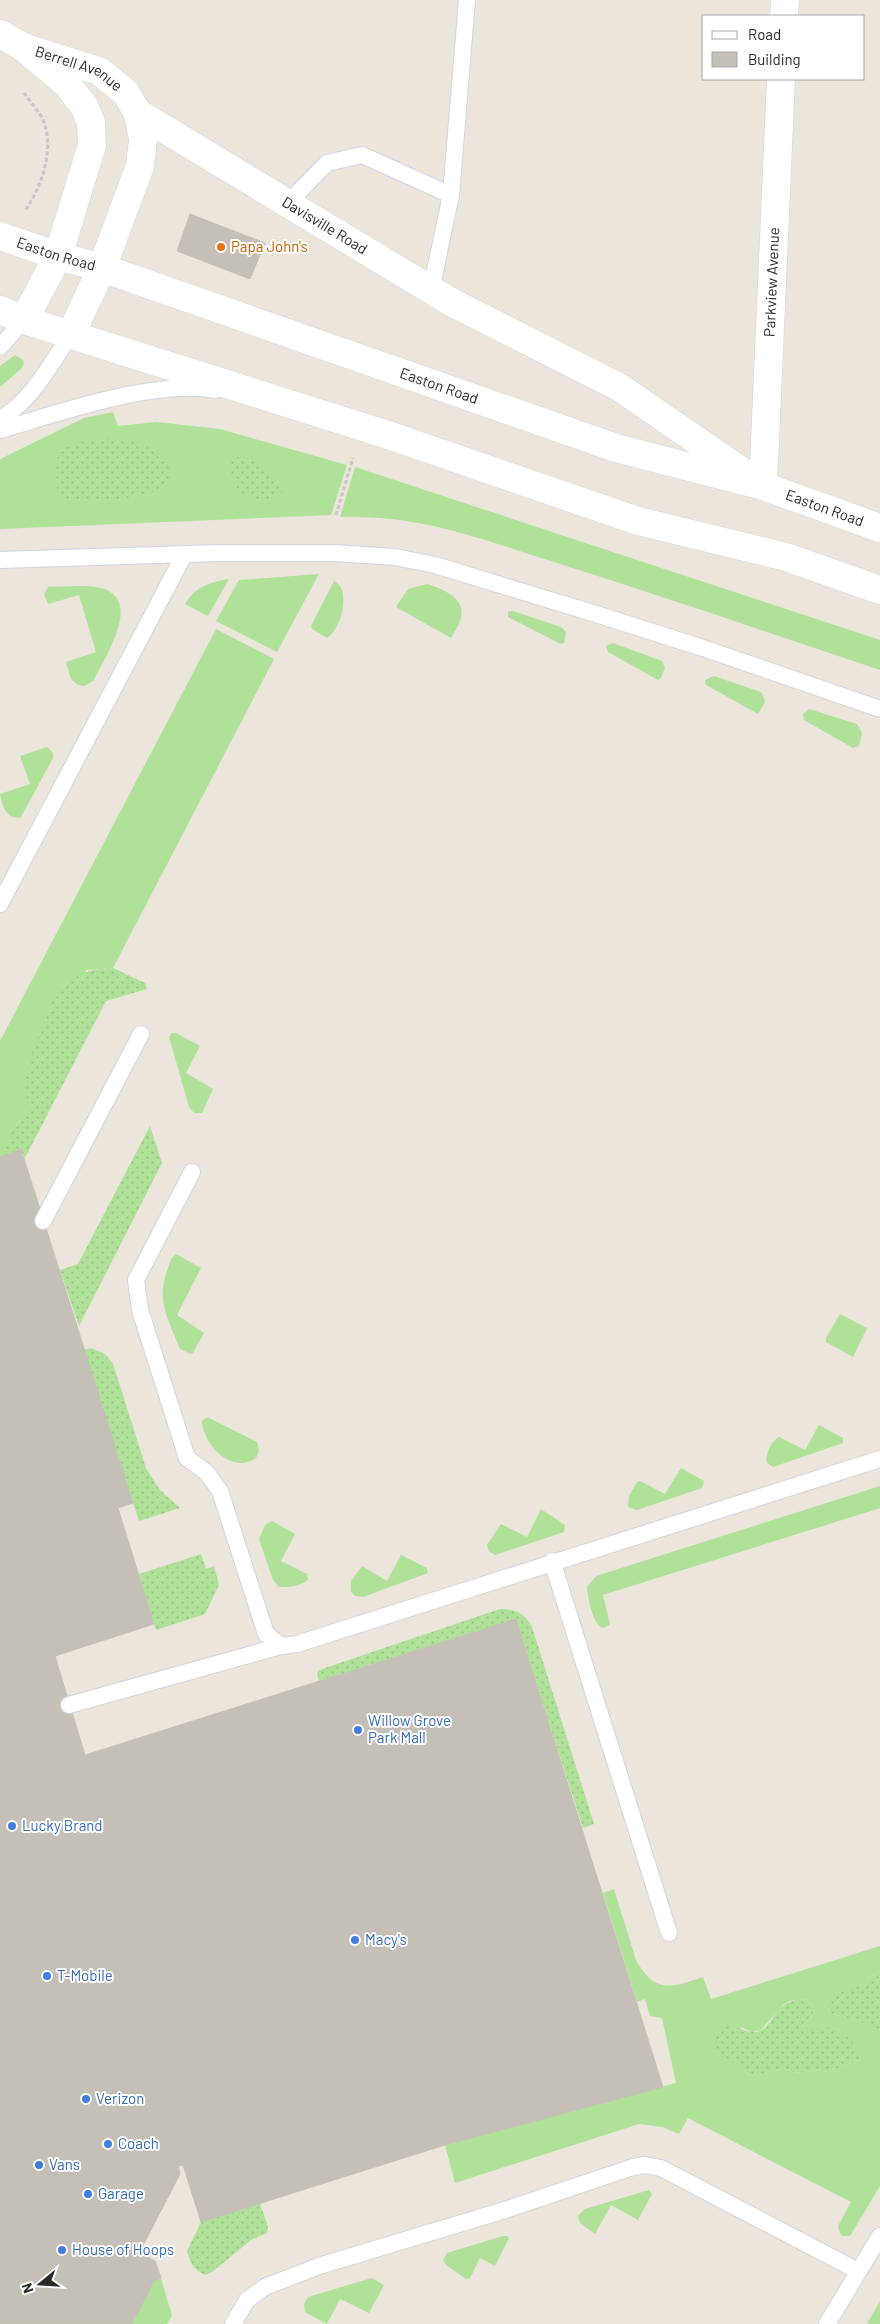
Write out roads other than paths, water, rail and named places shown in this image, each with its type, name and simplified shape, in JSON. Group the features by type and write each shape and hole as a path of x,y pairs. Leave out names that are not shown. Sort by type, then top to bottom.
{"street":[{"path":"784,15 785,0"},
{"path":"0,34 23,47"},
{"name":"Berrell Avenue","path":"23,47 99,71 124,92 138,113 143,140 140,166 102,268 71,334"},
{"name":"Berrell Avenue","path":"12,315 58,256 92,145 91,122 84,106 66,83 23,47"},
{"name":"Parkview Avenue","path":"763,486 781,80"},
{"name":"Davisville Road","path":"138,113 431,290 619,387 763,486"},
{"name":"Easton Road","path":"0,236 58,256 102,268 616,448 763,486 880,528"},
{"path":"12,315 388,435 638,521 786,556 880,590"}],"lane":[{"path":"431,290 451,195 467,0"},
{"path":"287,204 327,163 362,155 451,195"},
{"path":"0,347 12,315"},
{"path":"0,419 9,414 30,393 71,334"},
{"path":"0,430 105,400 164,389 204,388 289,403"},
{"path":"0,560 336,553 395,557 435,565 703,648 880,709"},
{"path":"0,904 184,555"},
{"path":"43,1221 141,1034"},
{"path":"192,1172 136,1280 140,1310 187,1458 206,1472 220,1492 266,1634 281,1646"},
{"path":"69,1705 281,1646 297,1644 552,1561 880,1459"},
{"path":"552,1561 669,1933"},
{"path":"232,2324 247,2300 265,2287 319,2266 504,2210 633,2167 646,2165 662,2168 858,2272"},
{"path":"827,2324 880,2236"}],"place":[{"name":"Papa John's","path":"221,247"},
{"name":"Willow Grove Park Mall","path":"358,1730"},
{"name":"Lucky Brand","path":"12,1826"},
{"name":"Macy's","path":"355,1940"},
{"name":"T-Mobile","path":"47,1976"},
{"name":"Verizon","path":"86,2099"},
{"name":"Coach","path":"108,2144"},
{"name":"Vans","path":"39,2165"},
{"name":"Garage","path":"88,2194"},
{"name":"House of Hoops","path":"62,2250"}]}
